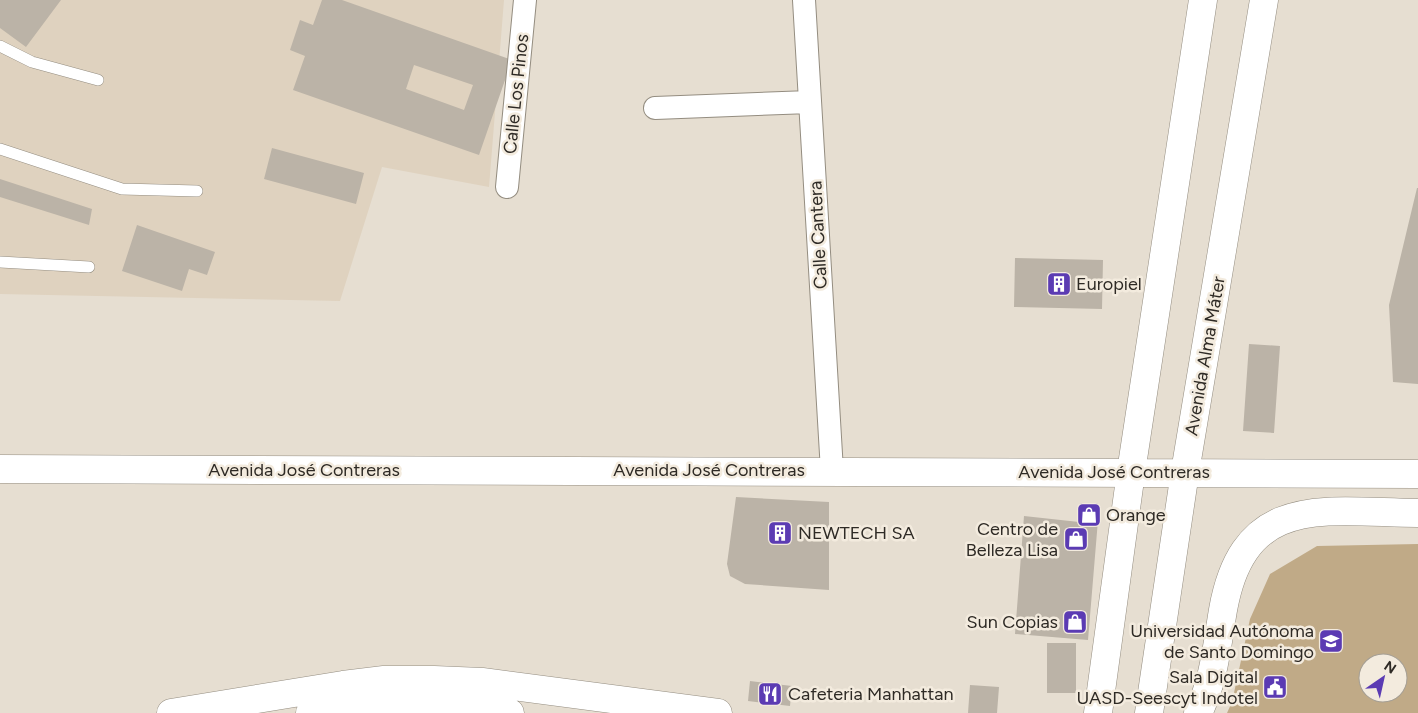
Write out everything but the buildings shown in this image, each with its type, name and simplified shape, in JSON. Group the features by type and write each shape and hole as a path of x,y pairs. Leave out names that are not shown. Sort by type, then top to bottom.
{"main road":[{"path":"1099,711 1131,472 1203,0"},
{"name":"Avenida Alma Máter","path":"1148,713 1185,472 1264,0"},
{"name":"Avenida José Contreras","path":"0,469 1418,474"},
{"path":"1198,713 1208,689 1228,586 1234,569 1246,548 1261,533 1279,521 1310,512 1418,513"},
{"path":"171,713 343,685 384,680 434,680 482,682 718,713"},
{"path":"310,713 358,705 394,704 439,704 510,713"}],"street":[{"name":"Calle Los Pinos","path":"507,187 525,0"},
{"name":"Calle Cantera","path":"804,0 832,471"},
{"path":"655,108 810,102"}],"lane":[{"path":"0,46 32,62 98,80"},
{"path":"0,149 122,189 197,191"},
{"path":"0,262 89,267"}],"shaded area":[{"path":"0,0 504,0 489,187 382,167 340,301 0,294"},
{"name":"Universidad Autónoma de Santo Domingo","path":"1418,544 1418,713 1227,713 1232,702 1250,619 1270,574 1317,546"}],"place":[{"name":"Europiel","path":"1059,284"},
{"name":"Orange","path":"1089,515"},
{"name":"NEWTECH SA","path":"780,533"},
{"name":"Centro de Belleza Lisa","path":"1076,539"},
{"name":"Sun Copias","path":"1075,622"},
{"name":"Universidad Autónoma de Santo Domingo","path":"1331,641"},
{"name":"Sala Digital UASD-Seescyt Indotel","path":"1275,687"},
{"name":"Cafeteria Manhattan","path":"770,694"}]}
